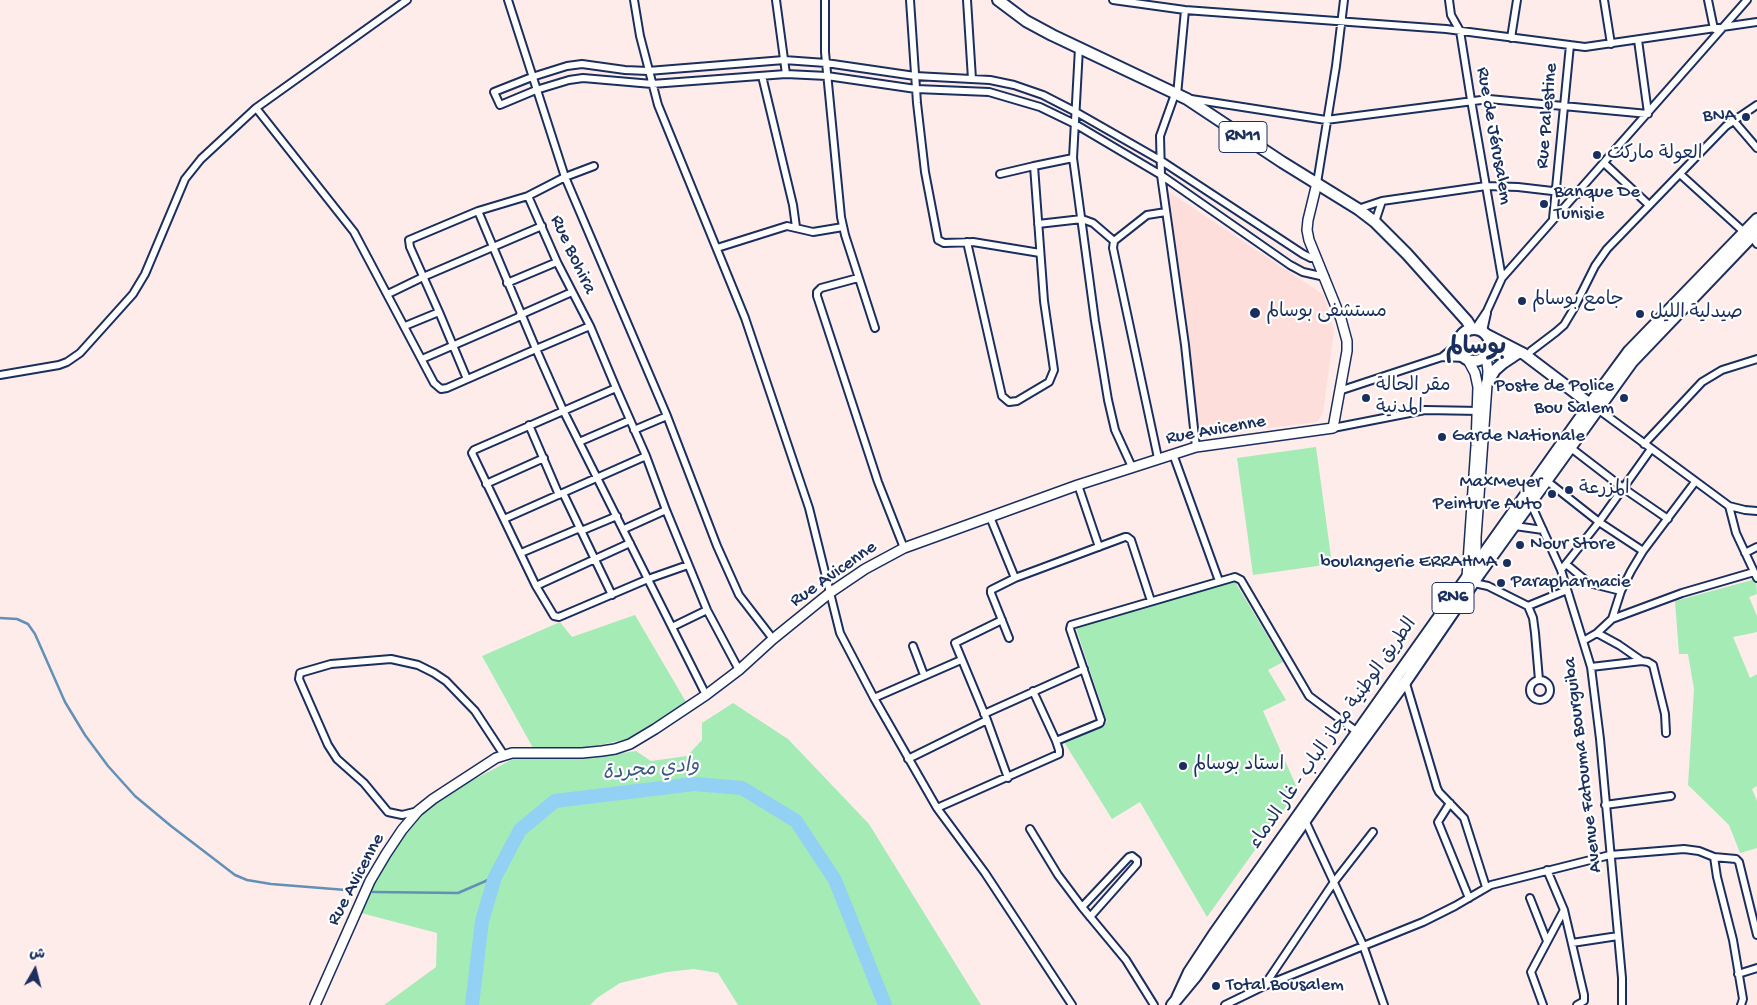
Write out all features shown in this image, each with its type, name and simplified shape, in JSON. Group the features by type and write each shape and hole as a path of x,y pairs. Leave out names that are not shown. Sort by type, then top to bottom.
{"main road":[{"name":"RN11","path":"998,0 1026,22 1180,96 1358,209 1375,222 1407,254 1476,331 1490,342 1487,355"},
{"name":"الطريق الوطنية مجاز الباب - غار الدماء","path":"1477,570 1515,526 1571,448 1629,351 1752,236 1757,219"},
{"path":"1522,354 1487,355 1474,361 1467,359 1459,349 1458,344 1476,331 1522,354 1594,407"},
{"path":"1487,383 1499,367 1522,354"},
{"name":"الطريق الوطنية مجاز الباب - غار الدماء","path":"1344,758 1356,731 1470,580 1594,407"},
{"name":"الطريق الوطنية مجاز الباب - غار الدماء","path":"1174,1002 1189,972 1229,921 1344,758 1406,681 1470,580"}],"street":[{"path":"0,375 59,365 80,353 133,294 145,274 190,171 212,147 256,108 349,40 408,0"},
{"path":"508,0 565,178 667,416 732,581 739,595 773,639"},
{"path":"634,0 640,36 652,84 682,165 745,318 806,498 840,632 874,698 937,808 990,881 1072,1005"},
{"path":"776,0 786,74"},
{"path":"825,0 827,76 843,227 875,328"},
{"path":"910,0 916,89 925,172 937,236 940,242 967,242 1040,253"},
{"path":"967,0 972,79"},
{"path":"1113,0 1185,10 1460,31 1585,46 1612,44 1757,22"},
{"path":"1344,0 1336,66 1317,183 1307,230 1341,319 1347,341 1347,351 1333,428 1425,410 1481,411"},
{"name":"Rue de Jérusalem","path":"1449,0 1451,15 1460,31 1470,100 1502,278"},
{"path":"1511,38 1516,0"},
{"path":"1604,0 1612,44"},
{"path":"1708,0 1714,28"},
{"path":"1476,331 1502,278 1747,0"},
{"path":"1185,10 1180,96 1160,136 1160,160 1185,345 1196,447"},
{"path":"1638,40 1648,113"},
{"name":"Rue Palestine","path":"1553,219 1570,45"},
{"path":"1079,48 1073,158 1095,321 1108,400 1115,430 1132,467"},
{"path":"1317,258 1310,258 1303,254 1160,160 1076,112 1043,95 1014,85 990,80 916,76 826,63 784,60 648,71 582,64 567,66 532,77 494,92 500,105 536,90 569,80 583,78 652,84 786,74 827,76 916,89 989,92 1040,107 1075,124 1161,174 1290,265 1304,272 1325,277"},
{"path":"762,76 793,205 796,228"},
{"path":"1180,96 1326,120 1470,100 1513,100 1648,113"},
{"path":"1522,354 1531,351 1564,325 1600,257 1733,120 1757,105"},
{"path":"256,108 298,164 354,232 438,388 447,388 590,326"},
{"path":"1733,120 1757,148"},
{"path":"1000,174 1073,158"},
{"path":"1604,163 1649,205"},
{"path":"466,379 409,244 409,240 478,211 528,196 594,166"},
{"path":"967,242 1002,396 1009,402 1017,402 1050,382 1054,370 1044,301 1034,166"},
{"path":"1680,174 1752,236"},
{"path":"1358,209 1382,201 1486,186 1556,190 1578,194"},
{"name":"Rue Bohira","path":"528,196 557,262 590,326 646,456 707,610 739,670"},
{"path":"1375,222 1382,201"},
{"path":"478,211 507,283 563,410 706,695"},
{"path":"1158,458 1113,248 1114,242 1147,215 1166,212"},
{"path":"1038,224 1082,219 1093,223 1114,242"},
{"path":"388,294 542,226"},
{"path":"717,248 787,226 813,232 843,227"},
{"path":"507,283 557,262"},
{"path":"858,278 821,288 817,292 817,296 878,482 904,548"},
{"path":"422,359 572,292"},
{"path":"406,326 439,312"},
{"path":"1339,391 1442,357 1458,344"},
{"path":"1487,355 1487,383 1476,446 1470,580 1488,586 1528,606 1533,618 1539,680"},
{"path":"1442,357 1467,359 1477,380 1481,411 1477,570 1488,586"},
{"path":"1644,444 1702,382 1722,370 1757,358"},
{"path":"616,388 529,425 472,451 472,453 536,586 552,614 556,617 648,579 688,565"},
{"path":"1594,407 1728,506 1757,511"},
{"path":"634,430 667,416"},
{"path":"579,442 630,420"},
{"path":"529,425 561,494 612,595"},
{"name":"Rue Avicenne","path":"315,1005 370,881 386,854 418,811 440,794 496,758 512,753 582,753 615,749 642,737 706,695 739,670 773,639 831,592 865,569 904,548 1078,485 1196,447 1333,428"},
{"path":"1571,448 1623,488 1668,519"},
{"path":"1561,570 1599,522 1651,449"},
{"path":"1173,454 1219,581"},
{"path":"504,519 598,479 646,456"},
{"path":"486,484 544,458"},
{"path":"1547,481 1599,522 1643,551"},
{"path":"1612,619 1621,591 1631,571 1643,551 1694,482"},
{"path":"1078,485 1099,546"},
{"name":"Avenue Fatouma Bourguiba","path":"1531,504 1561,570 1591,667 1600,739 1622,978 1622,1005"},
{"path":"1583,641 1597,633 1612,619 1682,593 1756,575 1736,533 1728,506"},
{"path":"624,530 666,510"},
{"path":"521,553 617,516"},
{"path":"990,517 1015,578"},
{"path":"1515,526 1543,530"},
{"path":"1009,638 990,591 993,588 1125,537 1130,538 1151,602"},
{"path":"536,586 630,543"},
{"path":"1745,553 1757,548"},
{"path":"1566,564 1589,583 1621,591"},
{"path":"1056,741 1101,722 1102,719 1070,629 1071,625 1235,577 1241,580 1309,696 1356,731"},
{"path":"1528,606 1567,590"},
{"path":"672,627 707,610"},
{"path":"1002,620 956,642 955,645 986,717 1008,778"},
{"path":"1597,633 1642,661"},
{"path":"913,646 924,676"},
{"path":"418,811 402,815 388,812 364,783 342,764 328,745 299,680 300,672 331,664 391,659 418,665 446,682 470,706 488,729 504,755"},
{"path":"874,698 960,660"},
{"path":"1591,667 1642,661 1651,663 1654,667 1665,714 1666,733"},
{"path":"908,759 1033,691 1084,669"},
{"path":"1402,670 1437,788 1464,818 1486,887"},
{"path":"937,808 1059,754 1056,741 1033,691"},
{"path":"1605,805 1671,796"},
{"path":"1450,803 1438,822 1469,898"},
{"path":"1303,816 1363,945 1384,1005"},
{"path":"1030,829 1058,875 1126,960 1154,1005"},
{"path":"1264,986 1334,882 1373,832"},
{"path":"1225,1005 1264,986 1423,922 1486,887 1610,855 1684,849 1699,851 1714,857 1733,858 1739,862 1757,935"},
{"path":"1082,907 1129,856 1137,860 1137,864 1090,917"},
{"path":"1714,857 1717,877 1733,940 1742,999 1741,1005"},
{"path":"1548,870 1564,910 1585,998 1582,1003 1577,1005"},
{"path":"1530,898 1548,941"},
{"path":"1543,1005 1531,972 1564,910"},
{"path":"1572,942 1618,936"},
{"path":"1738,974 1757,968"}],"shaded area":[{"name":"مستشفى بوسالم","path":"1169,192 1324,295 1334,331 1323,413 1317,422 1194,437"}],"green space":[{"path":"1316,447 1332,564 1253,575 1237,458"},
{"path":"1756,579 1757,594 1749,597 1757,616 1757,632 1733,637 1750,678 1757,674 1757,786 1752,789 1757,801 1757,848 1740,853 1729,825 1688,785 1694,689 1688,654 1679,654 1675,601"},
{"name":"استاد بوسالم","path":"1234,580 1283,662 1268,670 1286,700 1263,711 1298,790 1207,917 1140,802 1112,819 1064,742 1107,722 1076,628"},
{"path":"635,615 686,702 627,739 591,747 533,748 482,656 560,622 572,637"},
{"path":"733,703 788,739 869,824 981,1005 738,1005 718,973 694,969 667,972 620,983 597,998 590,1005 384,1005 436,967 437,933 361,913 379,872 406,833 425,810 471,781 513,759 595,757 636,751 651,761 687,756 702,740 702,723"}],"waterway":[{"path":"0,618 17,619 28,624 35,634 65,702 85,735 108,766 135,796 171,826 235,875 247,880 271,884 346,890"},
{"name":"وادي مجردة","path":"472,1005 482,921 495,877 520,830 555,801 694,784 742,788 796,821 835,880 885,1005"},
{"path":"373,892 458,893 495,877"}],"place":[{"name":"BNA","path":"1746,117"},
{"name":"العولة ماركت","path":"1597,155"},
{"name":"Banque De Tunisie","path":"1544,204"},
{"name":"جامع بوسالم","path":"1522,301"},
{"name":"مستشفى بوسالم","path":"1255,313"},
{"name":"صيدلية الليل","path":"1640,314"},
{"name":"مقر الحالة المدنية","path":"1366,398"},
{"name":"Poste de Police Bou Salem","path":"1624,398"},
{"name":"Garde Nationale","path":"1442,437"},
{"name":"المزرعة","path":"1569,490"},
{"name":"MaxMeyer Peinture Auto","path":"1552,494"},
{"name":"Nour Store","path":"1520,545"},
{"name":"boulangerie ERRAHMA","path":"1507,563"},
{"name":"Parapharmacie","path":"1501,583"},
{"name":"استاد بوسالم","path":"1183,766"},
{"name":"Total Bousalem","path":"1216,986"}],"district":[{"name":"بوسالم","path":"1476,349"}]}
